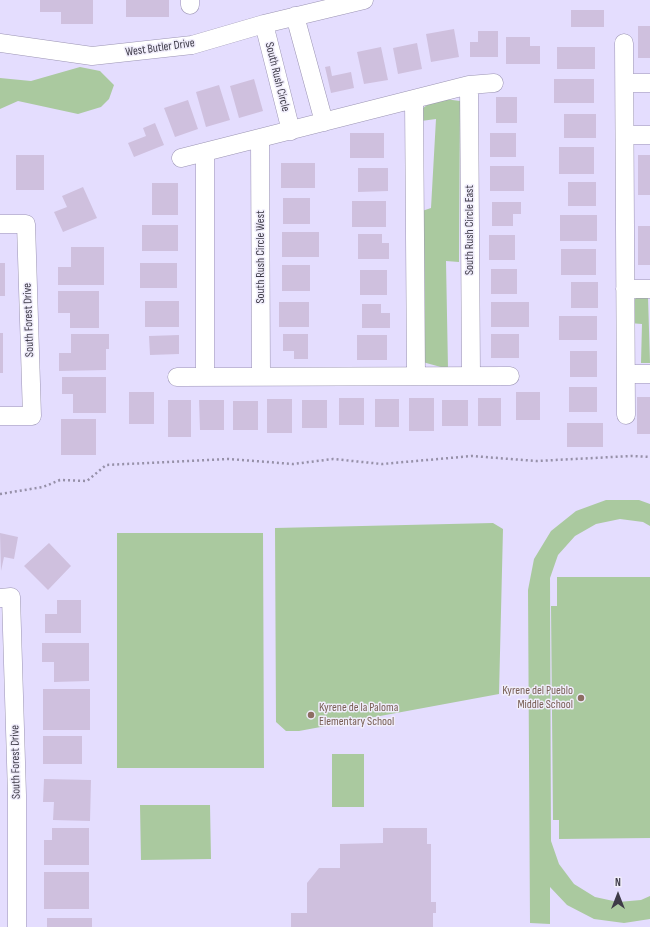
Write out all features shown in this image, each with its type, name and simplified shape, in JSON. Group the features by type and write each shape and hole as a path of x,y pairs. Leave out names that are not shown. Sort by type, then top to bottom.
{"street":[{"name":"West Butler Drive","path":"0,43 92,56 192,45 264,24 364,0"},
{"path":"295,16 308,126"},
{"name":"South Rush Circle","path":"264,24 308,126"},
{"path":"624,43 626,415"},
{"path":"181,158 469,85 494,83"},
{"path":"624,83 650,83"},
{"name":"South Rush Circle East","path":"469,85 472,376"},
{"path":"414,99 416,376"},
{"path":"625,135 650,135"},
{"name":"South Rush Circle West","path":"260,138 261,376"},
{"path":"205,152 205,377"},
{"name":"South Forest Drive","path":"0,224 26,224 32,416 0,416"},
{"path":"625,289 650,289"},
{"path":"626,374 650,374"},
{"path":"177,377 510,376"},
{"name":"South Forest Drive","path":"6,598 8,796 17,927"}],"path":[{"path":"0,494 43,487 60,480 86,481 106,465 229,459 293,464 333,459 382,464 472,456 536,461 632,456 650,457"}],"green space":[{"path":"80,67 100,71 114,85 109,99 101,107 78,114 18,101 0,109 0,78 31,81"},
{"path":"437,98 460,101 459,262 446,261 448,369 419,361 422,211 431,208 436,119 421,121 423,108"},
{"path":"640,294 648,297 650,363 641,363 642,324 629,323 629,305"},
{"path":"606,500 639,500 650,504 650,526 643,522 620,519 596,524 575,536 558,555 550,578 551,841 559,864 574,884 595,897 618,902 641,900 650,896 650,919 624,923 594,919 567,905 550,887 550,924 530,923 528,590 534,559 551,531 576,511"},
{"path":"493,523 503,529 499,694 299,731 286,731 276,722 275,528"},
{"path":"117,533 263,533 264,768 117,768"},
{"path":"557,577 650,577 650,838 559,839 559,820 553,820 551,606 557,606"},
{"path":"332,754 364,754 364,807 332,807"},
{"path":"140,805 210,805 211,859 141,860"}],"building":[{"path":"40,0 93,0 93,24 61,24 61,12 40,12"},
{"path":"126,0 169,0 169,17 126,17"},
{"path":"571,10 604,10 604,27 571,27"},
{"path":"638,26 650,26 650,58 638,58"},
{"path":"454,29 459,57 431,62 426,34"},
{"path":"478,31 498,31 498,57 470,57 470,42 478,42"},
{"path":"506,37 530,37 530,46 540,46 540,64 506,64"},
{"path":"417,43 422,69 398,74 393,48"},
{"path":"381,47 388,80 364,84 357,52"},
{"path":"557,47 595,47 595,69 557,69"},
{"path":"330,66 332,76 351,72 354,88 331,93 325,67"},
{"path":"254,79 263,111 239,118 230,86"},
{"path":"554,79 594,79 594,103 554,103"},
{"path":"219,85 230,120 206,127 196,92"},
{"path":"496,97 517,97 517,123 496,123"},
{"path":"188,100 198,129 175,137 164,108"},
{"path":"564,114 596,114 596,138 564,138"},
{"path":"155,123 164,145 134,157 128,143 146,136 143,128"},
{"path":"350,133 384,133 384,158 350,158"},
{"path":"490,133 516,133 516,157 490,157"},
{"path":"559,147 594,147 594,174 559,174"},
{"path":"16,155 44,155 44,190 16,190"},
{"path":"638,155 650,155 650,195 638,195"},
{"path":"281,163 315,163 315,188 281,188"},
{"path":"490,166 524,166 524,191 490,191"},
{"path":"358,168 388,168 388,191 358,192"},
{"path":"568,182 596,182 596,206 568,206"},
{"path":"152,183 178,183 178,215 152,215"},
{"path":"83,187 97,218 63,232 54,212 67,207 62,196"},
{"path":"283,198 310,198 310,224 283,224"},
{"path":"352,201 386,201 386,227 352,227"},
{"path":"492,202 521,202 521,214 513,214 513,226 492,226"},
{"path":"560,215 597,215 597,241 560,241"},
{"path":"142,225 178,225 178,251 142,251"},
{"path":"638,226 650,226 650,265 638,265"},
{"path":"282,232 319,232 319,257 282,257"},
{"path":"358,234 382,234 382,243 389,243 389,259 358,259"},
{"path":"489,235 515,235 515,260 489,260"},
{"path":"71,247 104,247 104,285 58,285 58,267 71,267"},
{"path":"561,249 596,249 596,275 561,275"},
{"path":"0,263 5,263 5,296 0,296"},
{"path":"140,263 177,263 177,288 140,288"},
{"path":"282,265 310,265 310,291 282,291"},
{"path":"491,269 517,269 517,294 491,294"},
{"path":"360,270 387,270 387,295 360,295"},
{"path":"571,282 598,282 598,308 571,308"},
{"path":"58,291 99,291 99,328 70,328 70,313 58,313"},
{"path":"145,301 179,301 179,327 145,327"},
{"path":"279,302 309,302 309,327 279,327"},
{"path":"491,302 529,302 529,327 491,327"},
{"path":"362,304 381,304 381,313 390,313 390,328 362,328"},
{"path":"559,316 597,316 597,340 559,340"},
{"path":"0,333 3,333 3,373 0,373"},
{"path":"71,334 109,334 109,349 106,349 106,370 59,371 59,353 71,353"},
{"path":"283,334 308,334 308,359 294,359 294,351 283,351"},
{"path":"491,334 519,334 519,358 491,358"},
{"path":"179,335 179,354 150,355 149,336"},
{"path":"357,335 387,335 387,360 357,360"},
{"path":"570,351 597,351 597,377 570,377"},
{"path":"62,377 106,377 106,413 73,413 73,394 62,394"},
{"path":"569,387 597,387 597,412 569,412"},
{"path":"129,392 154,392 154,424 129,424"},
{"path":"516,392 540,392 540,420 516,420"},
{"path":"637,397 650,397 650,434 637,434"},
{"path":"339,398 364,398 364,425 339,425"},
{"path":"409,398 434,398 434,431 409,431"},
{"path":"478,398 501,398 501,426 478,426"},
{"path":"267,399 292,399 292,433 267,433"},
{"path":"375,399 399,399 399,427 375,427"},
{"path":"168,400 191,400 191,437 168,437"},
{"path":"199,400 224,400 224,430 200,430"},
{"path":"302,400 327,400 327,428 302,428"},
{"path":"442,400 468,400 468,426 442,426"},
{"path":"233,401 258,401 258,430 233,430"},
{"path":"61,419 96,419 96,455 61,455"},
{"path":"567,423 603,423 603,447 567,447"},
{"path":"0,533 18,537 14,559 4,557 1,571"},
{"path":"49,543 71,566 48,590 24,566"},
{"path":"57,600 81,600 81,633 45,633 45,614 57,614"},
{"path":"42,643 89,643 89,681 54,682 54,662 42,662"},
{"path":"43,689 90,689 90,730 43,730"},
{"path":"43,736 82,736 82,764 43,764"},
{"path":"44,779 91,780 90,821 53,820 54,802 43,802"},
{"path":"52,828 89,828 89,865 44,865 44,840 52,840"},
{"path":"383,828 427,828 427,844 431,844 431,902 436,902 436,913 433,913 433,927 291,927 291,913 307,913 307,883 319,868 340,868 340,844 383,843"},
{"path":"44,872 89,872 89,909 44,909"},
{"path":"47,918 92,918 92,927 47,927"}],"place":[{"name":"Kyrene del Pueblo Middle School","path":"581,698"},
{"name":"Kyrene de la Paloma Elementary School","path":"311,715"}]}
